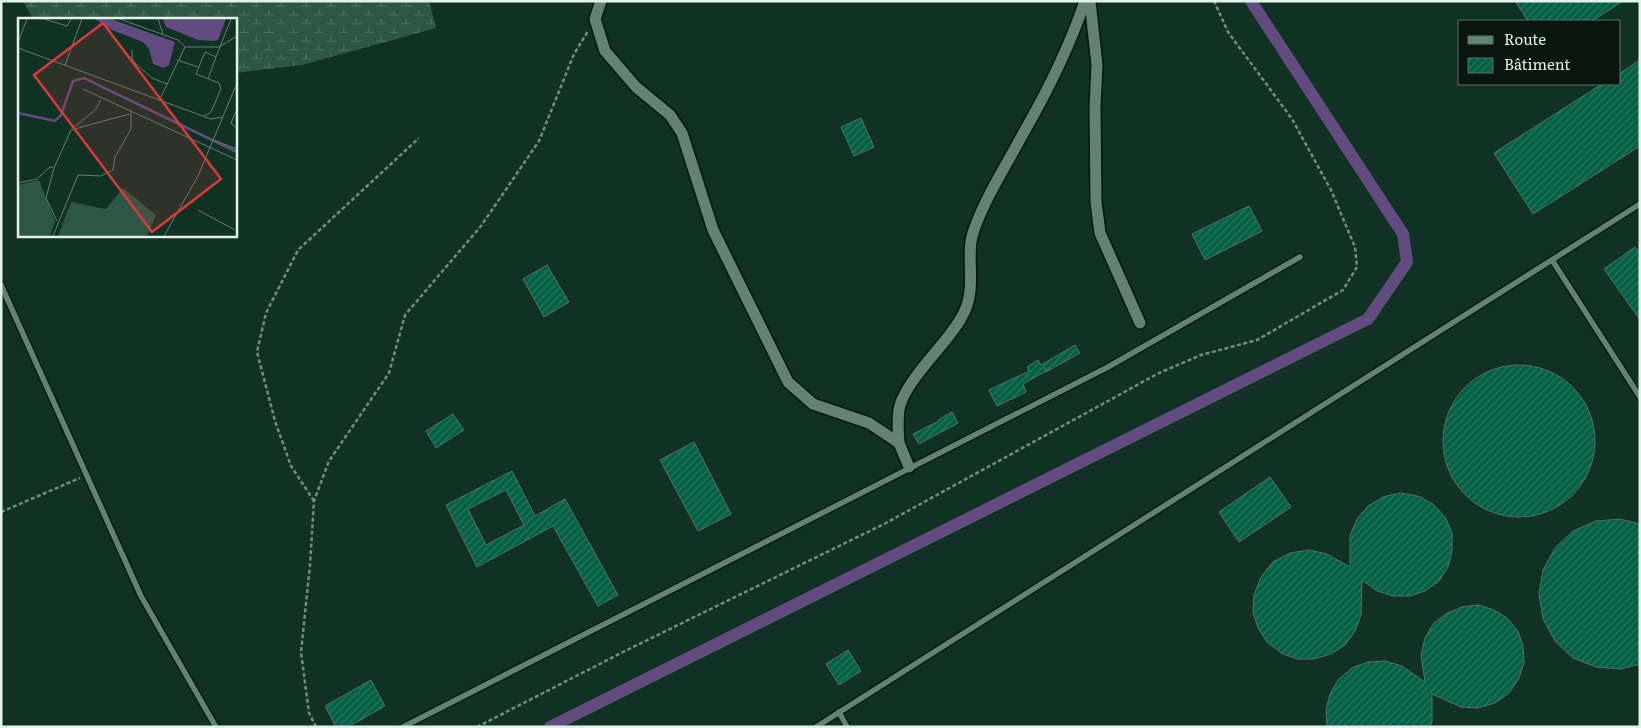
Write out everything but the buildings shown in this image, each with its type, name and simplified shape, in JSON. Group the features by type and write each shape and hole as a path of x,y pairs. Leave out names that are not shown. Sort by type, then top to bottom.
{"street":[{"path":"601,1 595,19 605,51 636,87 670,116 682,133 713,230 788,382 813,404 870,423 898,443"},
{"path":"909,467 898,443 900,406 908,388 958,325 966,308 971,286 973,231 994,187 1032,118 1078,23 1085,1"},
{"path":"1090,1 1097,65 1095,107 1096,202 1100,233 1140,323"}],"lane":[{"path":"816,727 1640,204"},
{"path":"403,727 1108,367 1300,257"},
{"path":"1552,260 1640,397"},
{"path":"1,285 141,596 216,727"},
{"path":"839,712 847,727"}],"path":[{"path":"316,727 309,713 301,652 310,565 314,501 329,461 389,373 405,315 482,226 539,141 574,54 595,19"},
{"path":"314,501 291,466 275,421 257,352 266,313 298,250 419,138"},
{"path":"1,512 87,476"}],"green space":[{"path":"23,1 429,1 436,28 302,65 236,73 236,18 32,18"}],"waterway":[{"path":"550,727 1368,319 1407,262 1403,234 1251,1"}]}
